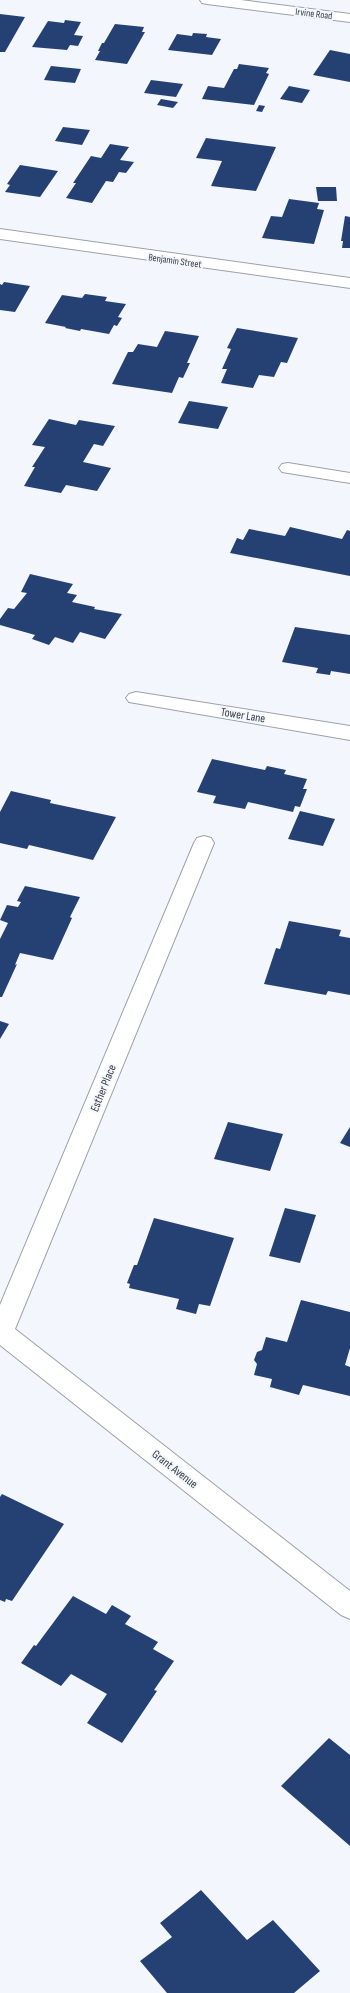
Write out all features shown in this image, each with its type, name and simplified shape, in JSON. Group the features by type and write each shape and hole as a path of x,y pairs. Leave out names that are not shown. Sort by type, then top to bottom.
{"street":[{"name":"Irvine Road","path":"207,0 350,18"},
{"name":"Benjamin Street","path":"0,234 350,283"},
{"path":"288,468 350,478"},
{"name":"Tower Lane","path":"136,698 350,733"},
{"name":"Esther Place","path":"1,1332 204,843"},
{"name":"Grant Avenue","path":"1,1332 350,1607"}],"building":[{"path":"0,14 25,17 5,52 0,52"},
{"path":"65,20 81,22 74,35 83,36 78,46 70,45 67,50 32,47 48,21 64,23"},
{"path":"115,24 144,27 142,32 145,32 127,64 95,60 102,43 104,43"},
{"path":"193,33 207,34 206,37 221,39 212,55 168,50 177,34 192,36"},
{"path":"330,50 350,54 350,82 313,75"},
{"path":"239,64 269,68 266,73 269,74 254,105 202,99 208,86 224,88 234,69 237,69"},
{"path":"51,66 81,69 75,83 44,80"},
{"path":"151,80 183,84 176,97 144,93"},
{"path":"289,86 310,90 302,103 280,99"},
{"path":"161,99 178,102 173,108 157,105"},
{"path":"259,105 265,106 262,112 256,111"},
{"path":"63,127 90,130 82,145 55,141"},
{"path":"206,138 276,147 256,191 211,186 222,161 196,158"},
{"path":"110,144 129,147 120,160 134,162 126,173 119,172 113,182 106,181 92,203 66,198 76,183 73,183 91,156 101,158"},
{"path":"20,165 58,171 40,197 5,192 10,185 7,184"},
{"path":"316,187 336,187 337,201 318,201"},
{"path":"289,199 319,203 317,209 324,210 314,244 262,238 271,216 282,217"},
{"path":"345,216 350,217 350,248 342,248 343,241 341,241"},
{"path":"4,282 30,286 15,312 0,310 0,284 2,285"},
{"path":"85,294 107,297 105,301 126,304 118,317 122,318 117,326 114,325 109,334 81,329 80,331 45,323 62,295 82,298"},
{"path":"237,328 298,338 287,363 281,362 274,377 259,375 253,388 221,383 227,369 222,369 231,349 227,348"},
{"path":"165,331 199,336 187,363 190,363 183,378 179,377 172,393 112,384 128,352 133,352 138,344 157,347"},
{"path":"189,401 228,407 218,429 178,423"},
{"path":"49,419 76,425 79,420 115,426 103,446 94,444 83,462 111,468 97,491 66,485 61,493 24,486 35,467 32,467 45,447 32,445"},
{"path":"290,527 342,539 347,530 350,531 350,576 230,553 237,538 243,540 249,529 285,536"},
{"path":"30,574 73,584 67,593 77,595 72,602 95,607 94,609 122,614 105,639 80,632 73,643 55,637 49,645 32,639 35,635 0,625 0,619 8,608 14,609 27,593 21,592"},
{"path":"295,627 350,635 350,674 331,671 330,675 316,673 318,668 282,662"},
{"path":"212,759 265,770 267,766 286,770 284,774 307,779 303,789 307,789 300,807 295,806 293,812 248,802 245,809 213,803 216,796 197,792"},
{"path":"11,791 51,800 50,803 116,817 93,860 29,845 27,849 0,843 0,812"},
{"path":"300,811 335,819 323,846 288,839"},
{"path":"25,886 80,897 70,917 72,918 53,960 20,953 15,965 17,964 2,997 0,997 0,939 8,923 0,920 7,905 18,907 21,902 17,901"},
{"path":"289,921 341,930 339,936 350,938 350,995 328,991 326,995 264,984 276,948 280,949"},
{"path":"0,1021 9,1024 0,1039"},
{"path":"228,1122 283,1134 270,1171 214,1159"},
{"path":"350,1127 350,1147 340,1143"},
{"path":"285,1208 316,1215 300,1263 269,1256"},
{"path":"154,1218 234,1238 210,1306 199,1304 196,1314 176,1309 179,1299 129,1288 130,1284 127,1283 134,1265 137,1265"},
{"path":"301,1300 350,1312 350,1348 345,1365 350,1367 350,1396 303,1385 299,1395 270,1387 272,1379 254,1375 257,1364 254,1360 257,1352 262,1350 266,1337 287,1342"},
{"path":"2,1494 64,1524 12,1601 6,1599 5,1602 0,1600 0,1497"},
{"path":"73,1596 106,1614 112,1605 131,1616 125,1624 158,1642 153,1649 174,1661 154,1690 157,1691 122,1743 87,1723 107,1694 71,1674 61,1686 21,1663 34,1645 36,1646"},
{"path":"329,1738 350,1755 350,1846 281,1786"},
{"path":"201,1890 247,1940 273,1920 320,1971 294,1993 167,1993 140,1961 172,1937 160,1923"}]}
